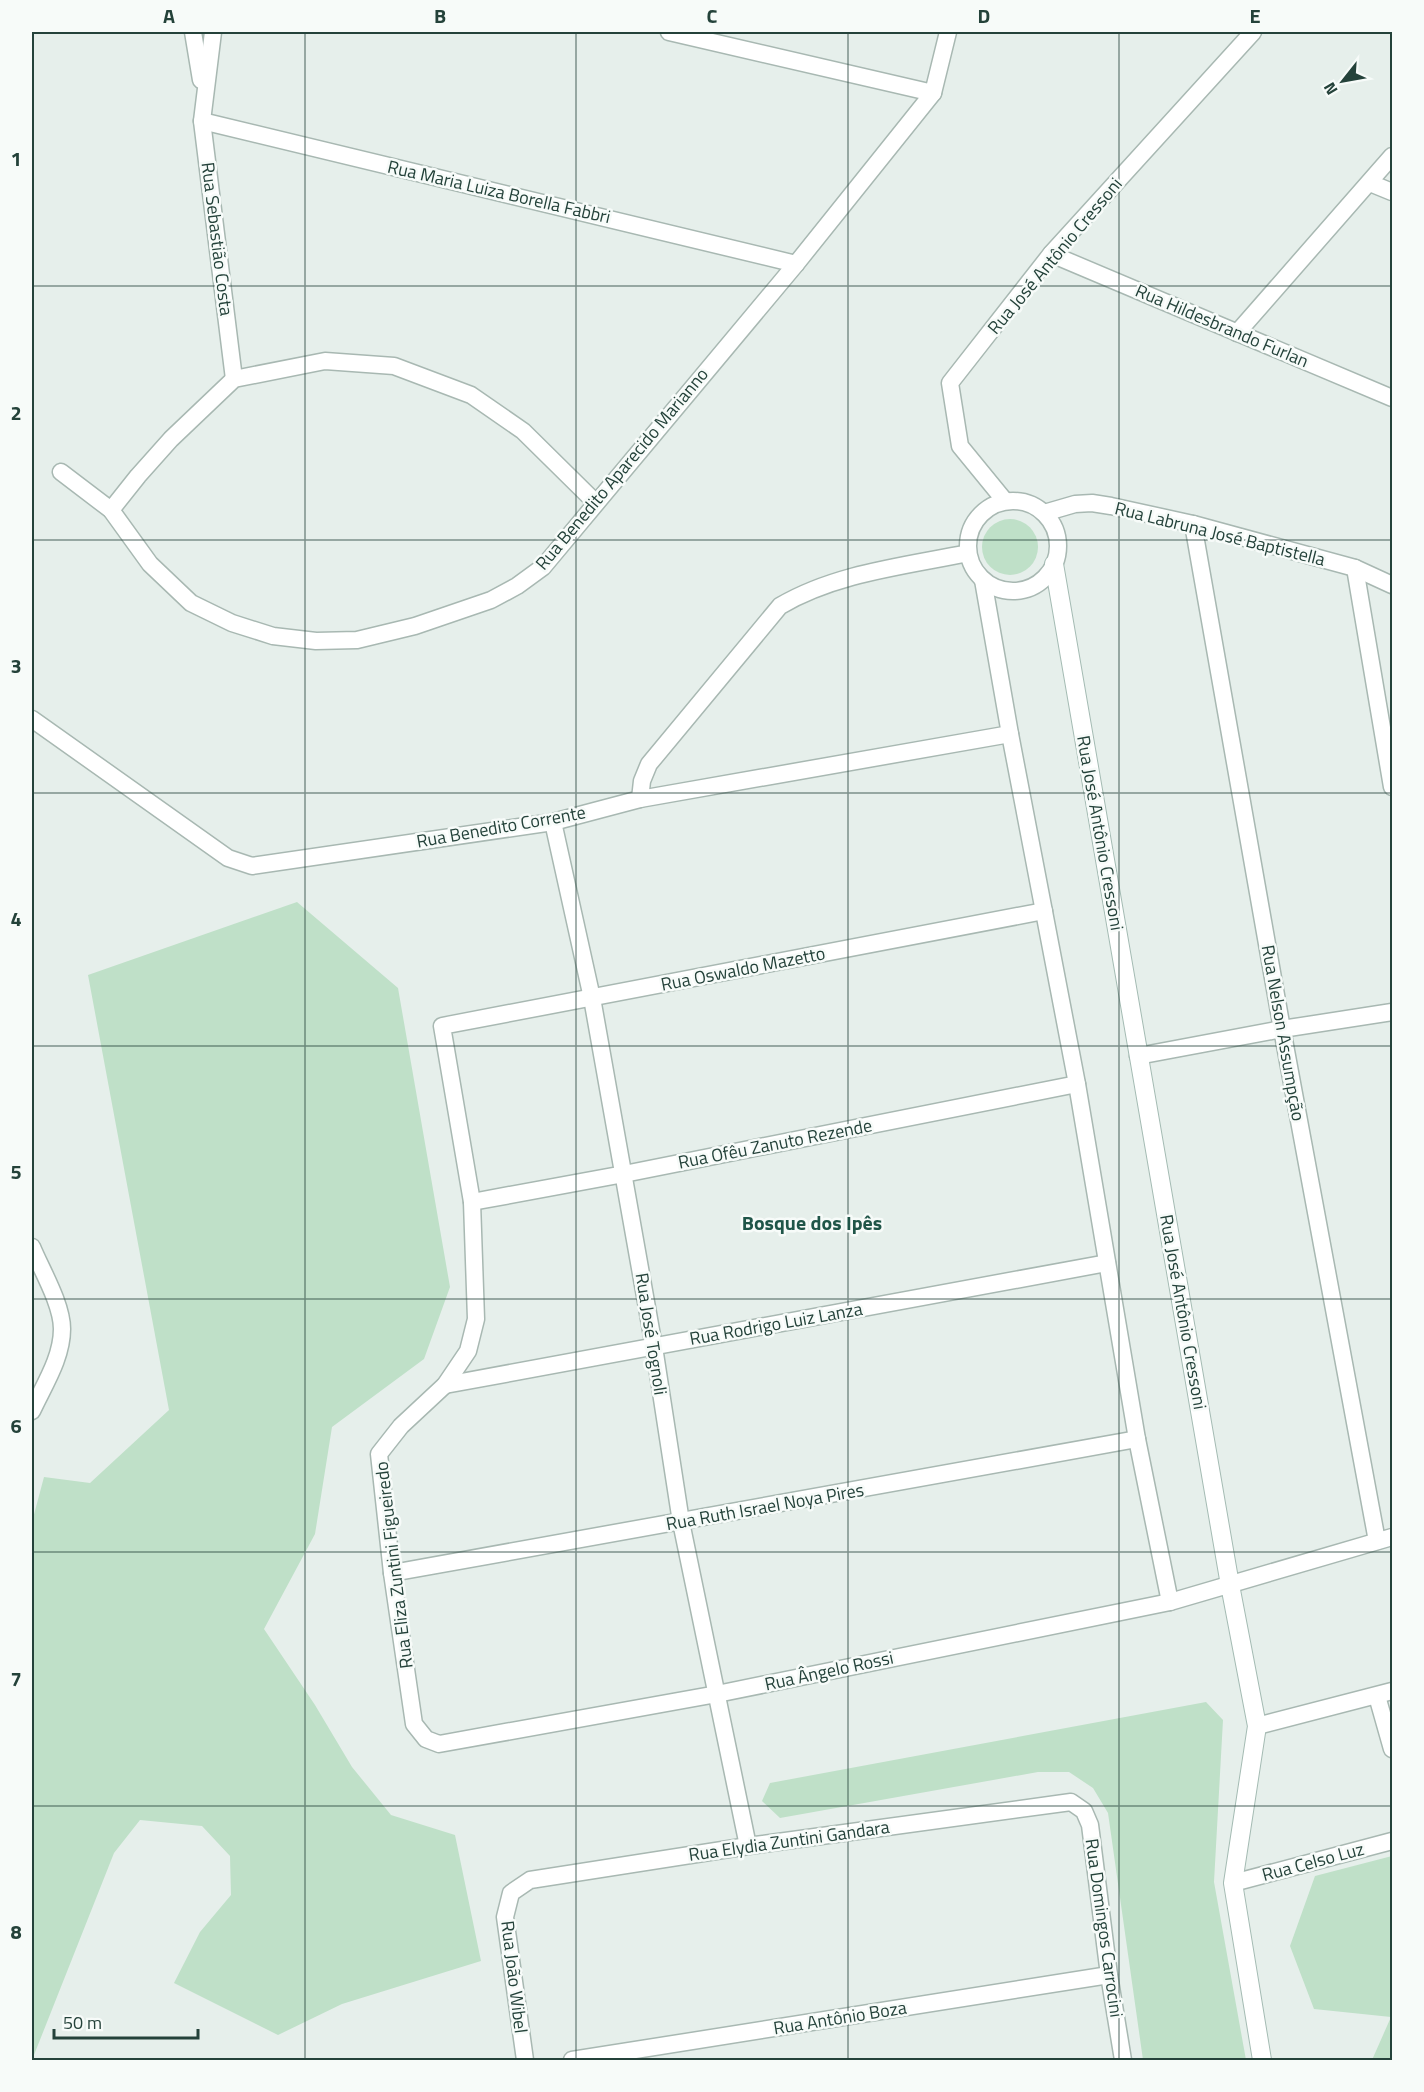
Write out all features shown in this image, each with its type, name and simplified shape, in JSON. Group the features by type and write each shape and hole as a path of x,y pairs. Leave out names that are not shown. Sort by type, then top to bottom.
{"street":[{"path":"193,32 205,98"},
{"name":"Rua Sebastião Costa","path":"213,32 202,121 234,379"},
{"path":"669,32 933,93"},
{"name":"Rua Benedito Aparecido Marianno","path":"61,472 111,510 150,564 191,603 232,623 273,636 327,641 357,640 415,626 491,600 517,586 543,567 796,264 933,93 948,32"},
{"name":"Rua José Antônio Cressoni","path":"1005,501 960,446 950,383 1051,254 1253,32"},
{"name":"Rua Maria Luiza Borella Fabbri","path":"202,121 796,264"},
{"path":"1237,333 1392,156"},
{"path":"1370,183 1392,192"},
{"name":"Rua Hildesbrando Furlan","path":"1051,254 1392,398"},
{"path":"111,510 171,439 234,379 325,361 394,366 471,395 523,431 596,503"},
{"path":"1005,501 1019,501 1033,505 1044,513 1053,524 1058,551 1054,564 1041,580 1023,590 1009,591 995,587 983,579 974,568 968,553 968,539 972,525 980,514 992,505 1005,501"},
{"name":"Rua Labruna José Baptistella","path":"1044,513 1075,504 1092,503 1193,524 1355,568 1392,585"},
{"name":"Rua Nelson Assumpção","path":"1193,524 1282,1029 1385,1539"},
{"path":"640,800 642,782 649,764 780,606 800,594 839,580 968,553"},
{"name":"Rua José Antônio Cressoni","path":"1054,564 1230,1585 1257,1726 1233,1883 1262,2061"},
{"path":"1355,568 1392,787"},
{"path":"983,579 1010,734 1077,1084 1137,1439 1170,1602"},
{"name":"Rua Benedito Corrente","path":"35,729 228,858 252,866 553,822 640,800 1010,734"},
{"name":"Rua José Tognoli","path":"553,822 592,998 654,1347 681,1522 748,1846"},
{"name":"Rua Oswaldo Mazetto","path":"442,1026 1044,911"},
{"path":"1138,1056 1282,1029 1392,1012"},
{"name":"Rua Eliza Zuntini Figueiredo","path":"426,1739 414,1724 392,1573 379,1454 401,1426 445,1385 468,1351 476,1318 472,1202 442,1026"},
{"name":"Rua Ofêu Zanuto Rezende","path":"472,1202 1077,1084"},
{"path":"32,1247 58,1307 62,1328 56,1361 32,1411"},
{"name":"Rua Rodrigo Luiz Lanza","path":"445,1385 1107,1263"},
{"name":"Rua Ruth Israel Noya Pires","path":"392,1573 1137,1439"},
{"name":"Rua Ângelo Rossi","path":"426,1739 439,1744 717,1694 1170,1602 1385,1539"},
{"path":"1257,1726 1385,1694 1392,1749"},
{"name":"Rua Elydia Zuntini Gandara","path":"511,1893 530,1880 748,1846 1071,1802"},
{"name":"Rua Domingos Carrocini","path":"1071,1802 1084,1811 1090,1825 1109,1975 1123,2061"},
{"name":"Rua Celso Luz","path":"1233,1883 1392,1841"},
{"name":"Rua João Wibel","path":"511,1893 505,1917 525,2061"},
{"name":"Rua Antônio Boza","path":"572,2061 1109,1975"}],"green space":[{"path":"1010,519 1025,524 1033,532 1038,547 1033,562 1025,570 1010,575 995,570 987,562 982,547 987,532 995,524"},
{"path":"297,902 398,988 450,1287 424,1359 332,1427 315,1534 264,1629 315,1705 352,1767 391,1815 455,1835 481,1961 342,2004 278,2035 174,1983 200,1932 231,1895 230,1856 202,1826 140,1820 114,1853 32,2060 32,1522 44,1477 90,1483 169,1410 88,975"},
{"path":"1206,1702 1223,1720 1214,1882 1246,2060 1143,2060 1108,1813 1093,1788 1069,1772 1038,1772 780,1818 762,1801 770,1783"},
{"path":"1392,1856 1392,2060 1372,2060 1391,2017 1314,2009 1290,1946 1315,1876"}],"district":[{"name":"Bosque dos Ipês","path":"812,1223"}]}
